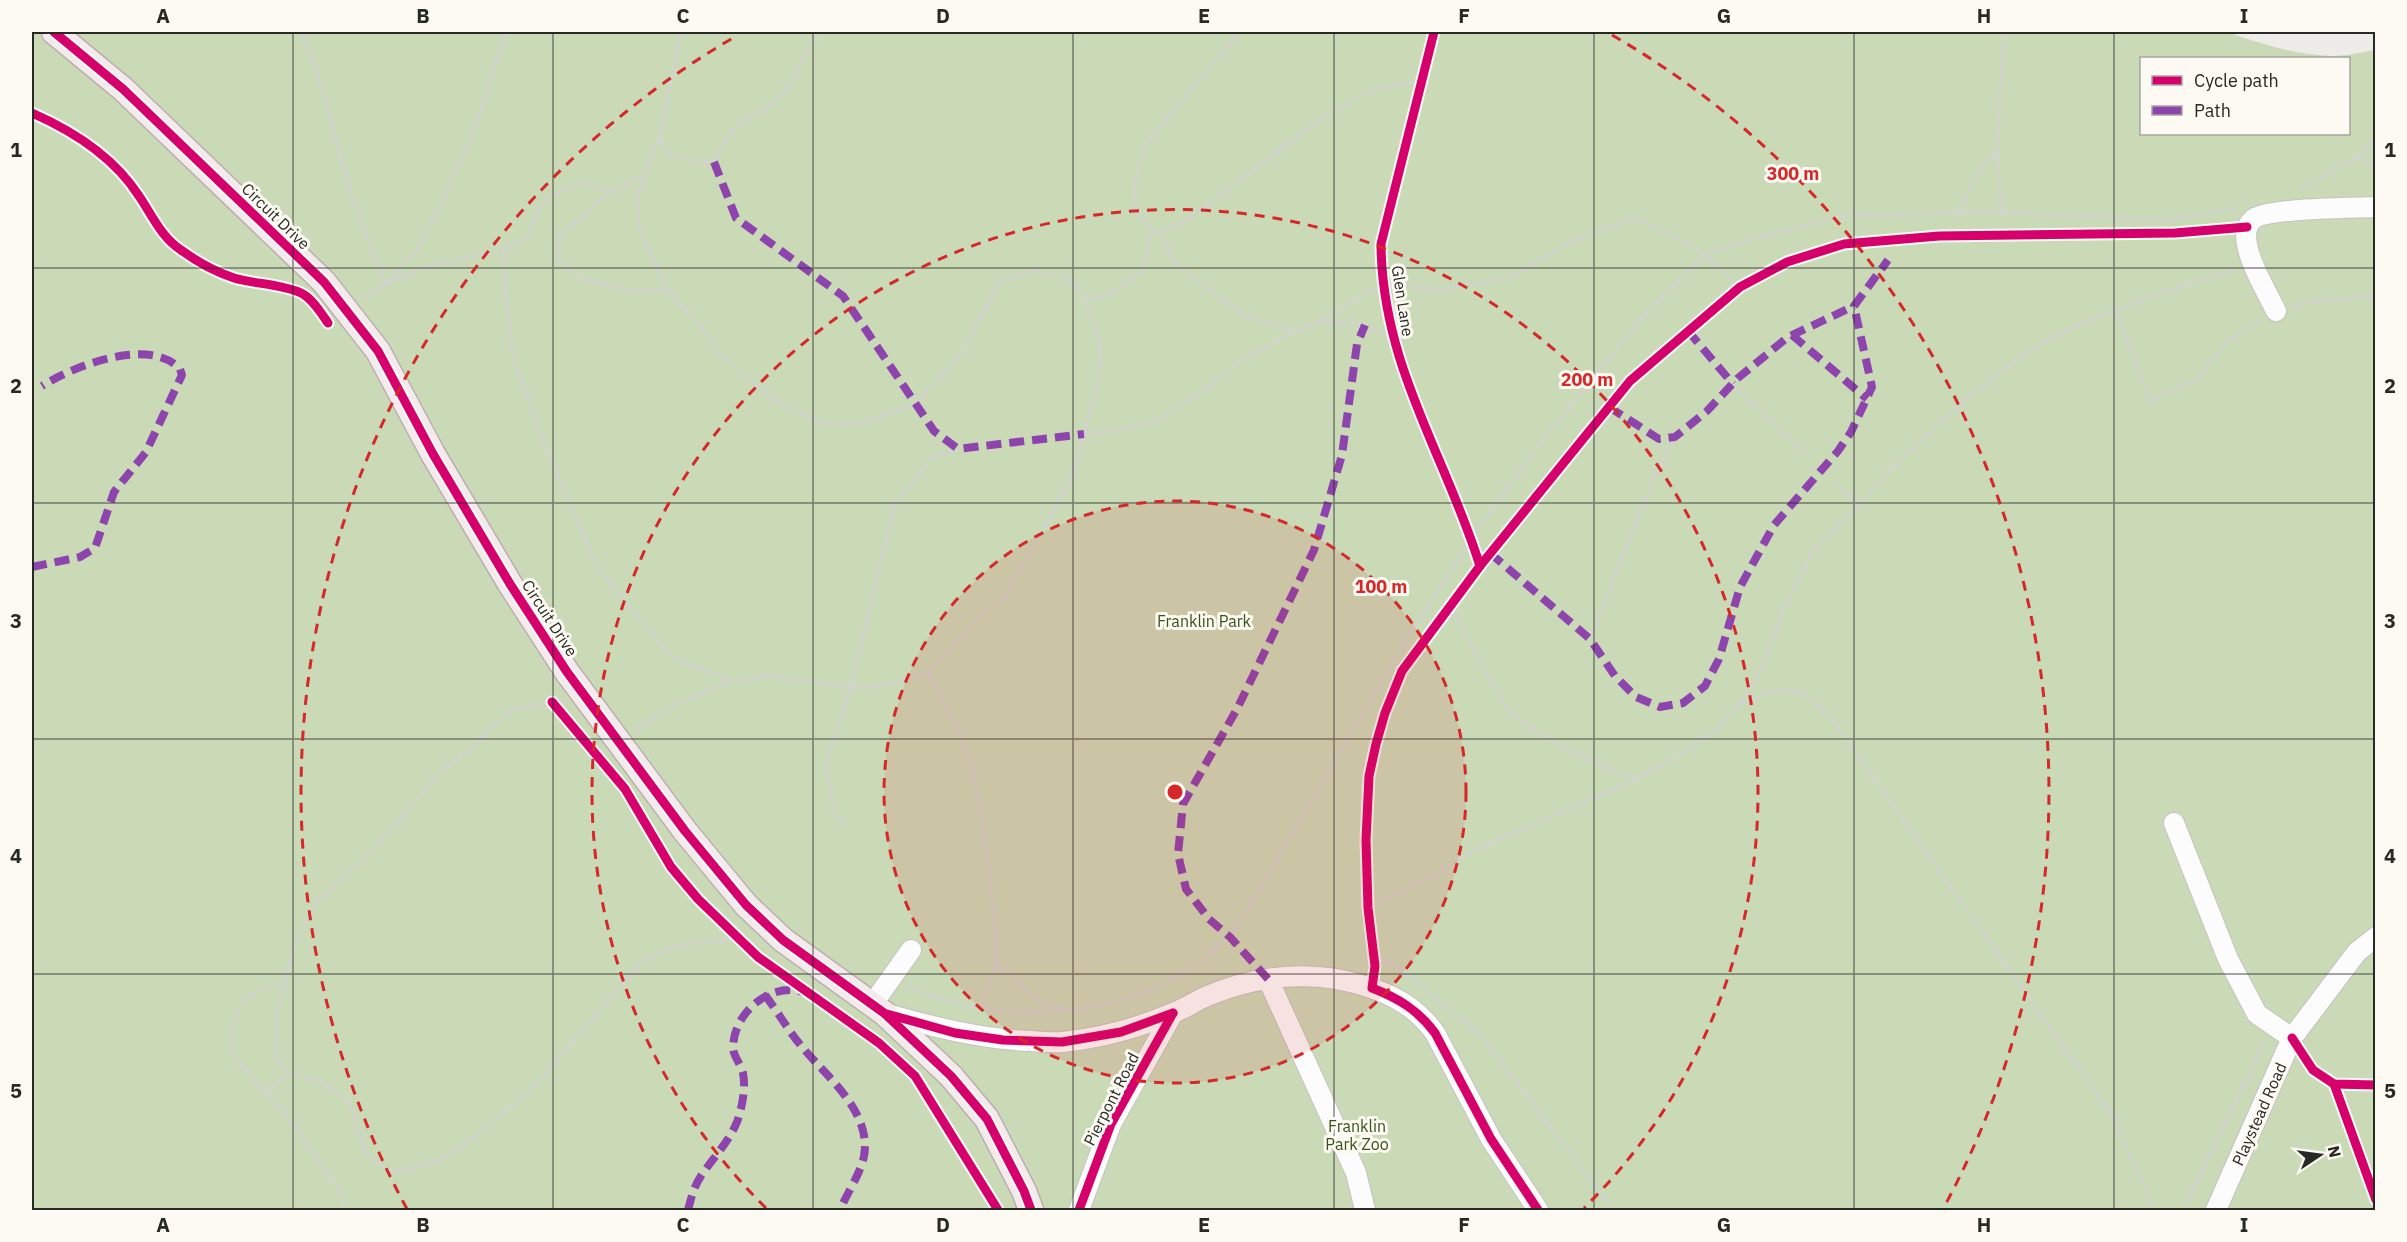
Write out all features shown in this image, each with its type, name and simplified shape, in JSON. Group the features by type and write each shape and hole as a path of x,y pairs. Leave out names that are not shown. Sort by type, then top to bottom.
{"main road":[{"name":"Circuit Drive","path":"54,32 123,90 324,282 378,351 433,454 510,584 567,672 685,831 746,905 783,940 878,1009 951,1076 987,1119 1024,1191 1031,1210"}],"lane":[{"path":"2276,311 2254,264 2246,235 2247,227 2256,217 2318,209 2376,207"},
{"path":"2174,823 2229,959 2257,1014 2292,1038"},
{"name":"Playstead Road","path":"2216,1210 2292,1038 2356,952 2376,937"},
{"path":"878,1009 911,950"},
{"name":"Pierpont Road","path":"878,1009 955,1033 1003,1040 1062,1042 1121,1032 1173,1013 1227,989 1268,979 1287,976 1320,976 1372,988 1404,1002 1426,1021 1435,1033 1491,1139 1538,1210"},
{"path":"1268,979 1356,1173 1365,1210"},
{"name":"Pierpont Road","path":"1079,1210 1112,1124 1173,1013"}],"path":[{"path":"300,32 316,68 351,194 385,284"},
{"path":"362,301 385,284 417,250 473,135 508,32"},
{"path":"620,742 676,704 730,681 767,676 851,687 875,687 928,672 984,613 1004,599 1070,481 1080,452 1099,376 1100,344 1085,299 1065,276 1052,276 1035,270 1000,281 960,356 916,403 865,422 832,425 792,411 769,396 722,356 706,333 667,289 642,235 638,218 638,194 659,140 681,32"},
{"path":"659,140 665,152 676,157 696,163 714,162 732,130 779,99 790,85 807,50 820,32"},
{"path":"1240,32 1145,146 1134,184 1135,208 1152,230 1160,233 1176,265 1244,315 1294,332"},
{"path":"2002,212 1997,151 2004,32"},
{"path":"1418,93 1424,72"},
{"path":"1160,233 1190,218 1306,130 1353,100 1380,87 1421,82"},
{"path":"2292,192 2358,157 2376,138"},
{"path":"1959,213 1976,174 1997,151"},
{"path":"2358,157 2376,166"},
{"path":"644,175 611,191 560,237 559,261 581,278 631,291 667,289"},
{"path":"385,284 436,264 505,250 528,236 541,204 578,181 611,191"},
{"path":"878,1009 906,987 945,1001 1009,1011 1064,1009 1106,1004 1154,989 1189,970 1230,937 1393,662 1541,442 1634,328 1705,255 1755,238 1846,215 2002,212 2167,220 2249,205"},
{"path":"1084,434 1118,430 1158,420 1208,388 1241,360 1294,332 1319,322 1381,281 1440,290 1508,278 1573,241 1633,218 1682,240 1705,255 1740,287"},
{"path":"1085,299 1110,295 1143,271 1152,230"},
{"path":"505,250 504,287 513,356 544,443 597,567 673,658 730,681"},
{"path":"1368,908 1438,873 1477,849 1637,779 1673,759 1721,726 1740,703 1763,667 1783,611 1814,551 1893,467 1968,397 2032,349 2077,325 2115,309 2254,264"},
{"path":"1731,294 1749,282"},
{"path":"2115,309 2150,401 2198,379 2227,342 2241,331 2276,311 2325,300 2376,297"},
{"path":"1319,322 1353,322 1373,327 1392,337"},
{"path":"1733,384 1806,454"},
{"path":"1590,639 1656,474 1675,437"},
{"path":"844,826 833,808 826,763 851,687 894,506 931,459 958,448"},
{"path":"1835,483 1858,506"},
{"path":"1467,528 1473,544"},
{"path":"1443,615 1453,602 1509,712 1556,744 1637,779"},
{"path":"928,672 957,727 972,764 991,886 996,964 981,1008"},
{"path":"1740,703 1774,691 1802,692 1830,717 2113,1117 2155,1210"},
{"path":"559,710 552,702 512,710 441,772 373,850 315,904 294,950 277,1017 276,1056 289,1073 320,1081 350,1101 364,1150 389,1172 416,1168 445,1158 486,1128 530,1091 638,966 651,956 682,944 743,943"},
{"path":"1368,896 1370,920"},
{"path":"732,932 743,943"},
{"path":"1372,988 1375,978 1373,943"},
{"path":"1374,954 1407,974 1481,1035 1613,1210"},
{"path":"996,964 1039,1001 1064,1009"},
{"path":"285,983 253,994 241,1008 233,1026 231,1048 235,1058 290,1120 339,1190 344,1198 341,1210"},
{"path":"2183,1210 2265,1039"},
{"path":"266,1092 289,1073"}],"green space":[{"name":"Franklin Park","path":"32,32 2227,32 2306,54 2333,56 2375,50 2375,1210 32,1210"}],"marked path":[{"path":"714,162 736,218 843,296 934,431 958,449 1084,434"},
{"path":"1490,553 1590,639 1615,676 1636,697 1660,707 1683,703 1705,686 1719,659 1740,587 1774,525 1838,451 1851,432 1872,387 1854,306 1888,260"},
{"path":"1609,407 1659,439 1675,437 1707,411 1738,378 1788,337 1854,306"},
{"path":"1268,979 1230,937 1209,919 1186,889 1178,854 1183,804 1237,709 1314,550 1342,455 1357,344 1365,325"},
{"path":"1688,331 1733,384"},
{"path":"1792,335 1867,399"},
{"path":"32,567 80,557 95,548 114,492 146,452 182,375 180,369 166,359 150,355 131,355 92,363 42,386"},
{"path":"688,1210 699,1180 737,1122 744,1091 744,1079 733,1047 740,1023 747,1012 766,996 790,990 803,992"},
{"path":"765,995 798,1042 846,1096 861,1125 865,1140 864,1156 840,1210"}],"cycle path":[{"path":"54,32 123,89 324,282 378,351 433,454 510,584 567,672 685,831 746,905 783,940 884,1013 951,1076 987,1119 1024,1191 1031,1210"},
{"name":"Glen Lane","path":"1434,32 1381,244 1384,288 1392,330 1404,370 1480,566"},
{"path":"32,113 77,137 105,157 129,182 162,232 181,250 220,273 301,293 313,302 328,323"},
{"path":"1538,1210 1491,1139 1435,1033 1407,1006 1372,988 1375,966 1368,908 1366,840 1369,776 1385,713 1402,671 1480,566 1630,381 1740,287 1787,262 1844,244 1939,236 2175,233 2247,227"},
{"path":"552,702 625,789 671,867 698,899 758,957 879,1043 915,1076 998,1210"},
{"path":"887,1014 955,1033 1003,1040 1062,1042 1121,1032 1173,1013"},
{"path":"1079,1210 1111,1124 1173,1013"},
{"path":"2292,1038 2313,1070 2334,1084 2376,1085"},
{"path":"2334,1084 2376,1200"}],"park label":[{"name":"Franklin Park Zoo","path":"1357,1135"}]}
